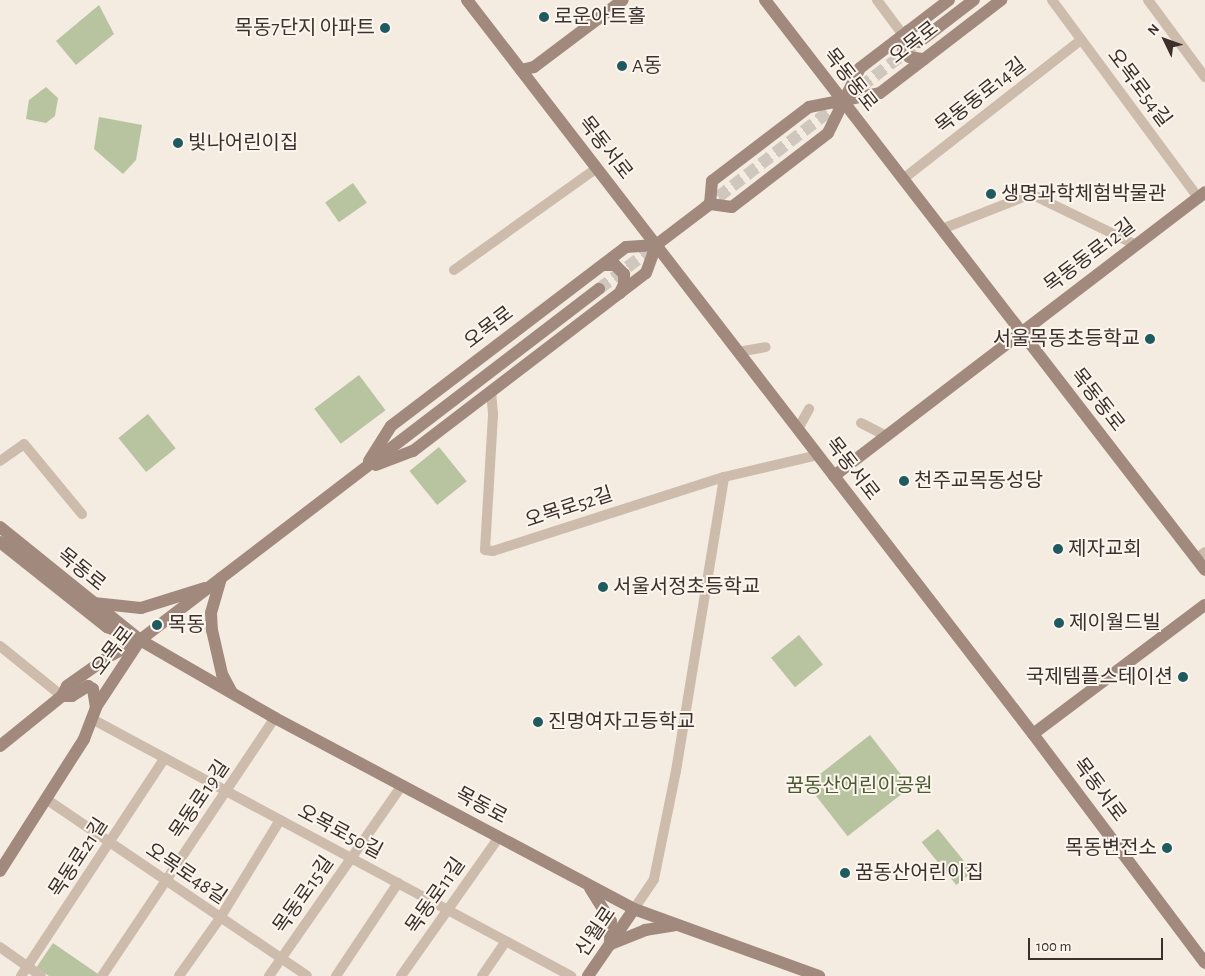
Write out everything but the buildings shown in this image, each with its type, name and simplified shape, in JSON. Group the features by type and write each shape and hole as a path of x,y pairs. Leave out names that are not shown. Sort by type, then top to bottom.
{"main road":[{"name":"목동서로","path":"467,0 1033,734 1205,963"},
{"path":"521,70 534,67 623,0"},
{"name":"목동동로","path":"765,0 1021,332 1201,556 1205,570"},
{"name":"오목로","path":"949,0 860,68 842,101 828,133 732,207 710,204 712,181 809,107 842,101 880,93 1002,0"},
{"name":"오목로","path":"919,42 974,0"},
{"path":"906,33 903,50 909,57 924,59"},
{"name":"목동동로12길","path":"834,476 1202,194"},
{"path":"656,245 710,204"},
{"name":"오목로","path":"656,245 646,273 620,293 413,451 364,469 391,426 626,247 656,245"},
{"path":"603,264 615,265 624,274 624,284 620,293"},
{"name":"오목로","path":"0,871 84,739 94,713 140,640 600,289"},
{"name":"목동로","path":"0,527 90,602 140,640 275,718 634,909 818,976"},
{"name":"목동로","path":"0,542 108,627 140,640"},
{"path":"221,578 211,613 212,630 222,674 232,693"},
{"path":"90,602 141,608 210,587"},
{"path":"1033,734 1205,605"},
{"path":"0,746 62,696 74,682 108,657 140,640"},
{"path":"62,696 72,696 88,686 93,689 94,713"},
{"path":"587,884 611,921 609,945 645,930 679,924"},
{"name":"신월로","path":"588,976 634,909"}],"street":[{"name":"오목로","path":"877,0 906,33"},
{"name":"오목로54길","path":"1052,0 1081,40 1202,194"},
{"path":"1148,0 1205,78"},
{"name":"목동동로14길","path":"903,179 1081,40"},
{"path":"454,270 597,168"},
{"path":"942,229 1031,194 1136,245"},
{"path":"738,352 766,346"},
{"name":"오목로52길","path":"491,391 493,414 485,550 493,551 724,477 818,455"},
{"path":"798,429 809,409"},
{"path":"861,423 886,436"},
{"path":"0,462 24,444 82,514"},
{"path":"634,909 654,878 676,771 724,477"},
{"path":"0,646 62,696"},
{"name":"오목로50길","path":"94,713 165,758 571,976"},
{"name":"목동로19길","path":"102,976 167,882 275,718"},
{"name":"목동로21길","path":"21,976 165,758"},
{"name":"목동로15길","path":"269,976 402,785"},
{"name":"오목로48길","path":"46,799 307,976"},
{"path":"179,976 220,918 280,820"},
{"name":"목동로11길","path":"401,976 499,837"},
{"path":"336,976 398,884"},
{"path":"482,976 506,941"},
{"path":"0,947 41,976"}],"green space":[{"path":"99,5 114,34 76,65 56,41"},
{"path":"46,87 58,98 55,116 46,123 26,119 29,100"},
{"path":"99,117 142,125 136,160 123,174 94,149"},
{"path":"353,183 367,203 339,222 325,203"},
{"path":"359,375 385,410 341,444 314,409"},
{"path":"148,414 176,448 146,472 118,438"},
{"path":"439,447 467,481 437,505 409,471"},
{"path":"799,635 823,665 795,687 771,658"},
{"name":"꿈동산어린이공원","path":"870,735 911,787 848,836 807,784"},
{"path":"938,829 973,872 956,885 922,842"},
{"path":"53,943 98,974 97,976 49,976 36,968"}],"tunnel":[{"path":"704,208 919,42"},
{"path":"599,289 659,243"}],"place":[{"name":"로운아트홀","path":"544,17"},
{"name":"목동7단지 아파트","path":"385,28"},
{"name":"A동","path":"622,66"},
{"name":"빛나어린이집","path":"178,143"},
{"name":"생명과학체험박물관","path":"991,194"},
{"name":"서울목동초등학교","path":"1150,339"},
{"name":"천주교목동성당","path":"904,481"},
{"name":"제자교회","path":"1058,549"},
{"name":"서울서정초등학교","path":"603,587"},
{"name":"제이월드빌","path":"1059,623"},
{"name":"목동","path":"157,625"},
{"name":"국제템플스테이션","path":"1183,677"},
{"name":"진명여자고등학교","path":"538,722"},
{"name":"목동변전소","path":"1167,848"},
{"name":"꿈동산어린이집","path":"845,873"}]}
